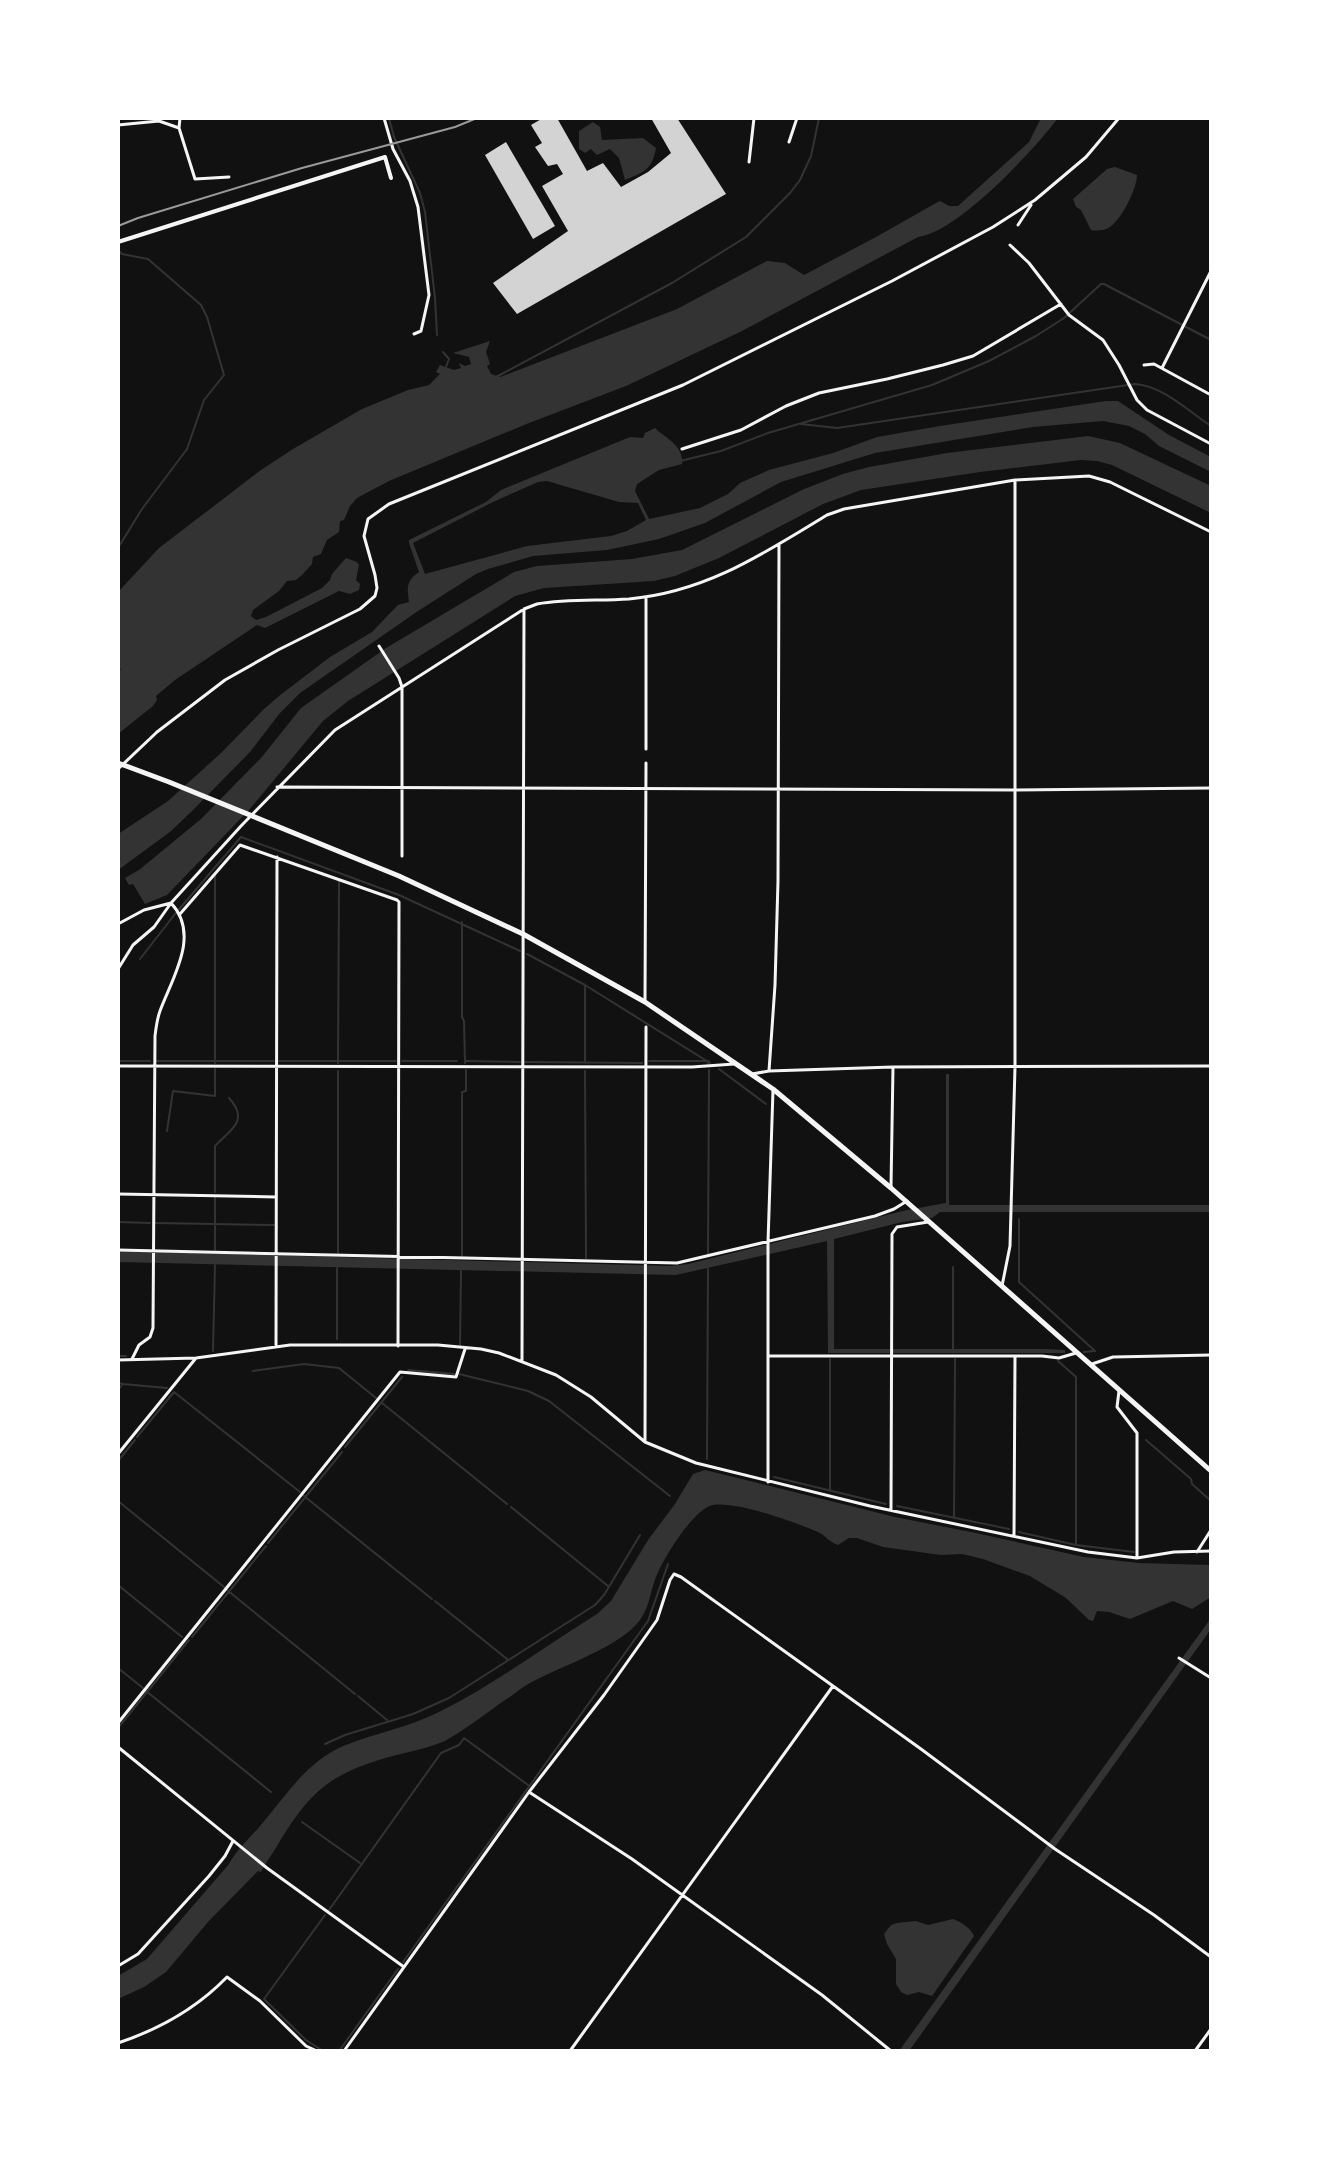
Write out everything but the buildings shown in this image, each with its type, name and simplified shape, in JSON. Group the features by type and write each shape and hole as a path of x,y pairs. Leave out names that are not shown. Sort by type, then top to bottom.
{"highway":[{"path":"120,766 169,782 399,876 523,934 645,1002 773,1089 909,1203 1211,1471"}],"street":[{"path":"180,118 179,128 195,179 229,177"},
{"path":"384,118 393,149 415,192 426,262 429,295 421,331 414,334"},
{"path":"749,162 754,118"},
{"path":"789,142 797,118"},
{"path":"120,766 157,732 225,680 360,609 375,596 375,575 364,536 368,519 389,504 683,385 892,281 993,227 1033,201 1086,157 1119,118"},
{"path":"118,125 159,121 179,128"},
{"path":"118,242 385,157 391,178"},
{"path":"1018,225 1033,201"},
{"path":"1010,245 1029,263 1075,321 1103,340 1137,400 1147,410 1211,444"},
{"path":"1162,368 1211,271"},
{"path":"682,449 741,430 819,393 973,356 1061,304"},
{"path":"1144,365 1154,364 1211,395"},
{"path":"118,969 133,945 154,927 171,903 277,787 335,730 524,609 552,601 646,596 699,583 726,574 827,515 844,509 1015,480 1089,476 1110,482 1211,532"},
{"path":"1002,1286 1009,1257 1015,1067 1015,480"},
{"path":"769,1071 776,946 779,544"},
{"path":"646,596 646,749"},
{"path":"522,1361 524,609"},
{"path":"379,646 402,687 402,856"},
{"path":"645,1002 646,763"},
{"path":"277,787 1211,788"},
{"path":"179,914 238,845 399,902 398,1346"},
{"path":"276,1347 277,857"},
{"path":"132,1359 139,1345 148,1340 152,1333 155,1036 158,1017 184,947 185,934 179,914 171,903"},
{"path":"118,924 144,910 171,903"},
{"path":"645,1442 646,1027"},
{"path":"118,1066 692,1067 738,1064"},
{"path":"752,1074 893,1067 1211,1066"},
{"path":"891,1188 893,1067"},
{"path":"768,1482 768,1242 773,1089"},
{"path":"118,1194 276,1197"},
{"path":"118,1250 688,1262 875,1216 909,1203"},
{"path":"891,1510 892,1234 897,1227 929,1221"},
{"path":"118,1360 196,1358 319,1344 438,1345 481,1349 556,1375 574,1385 645,1442 696,1463 891,1510 1088,1552 1137,1558 1174,1552 1211,1551"},
{"path":"118,1723 400,1372 456,1377 465,1349"},
{"path":"768,1356 1059,1358 1076,1353"},
{"path":"1090,1365 1113,1357 1211,1355"},
{"path":"1014,1536 1015,1356"},
{"path":"118,1454 196,1358"},
{"path":"1119,1391 1117,1407 1137,1433 1137,1558"},
{"path":"1197,1552 1211,1530"},
{"path":"344,2051 529,1792 657,1620 674,1574 1055,1849 1211,1957"},
{"path":"1180,1658 1211,1678"},
{"path":"570,2051 833,1686"},
{"path":"118,1747 267,1868 404,1967"},
{"path":"529,1792 683,1895 822,1995 891,2051"},
{"path":"118,1966 138,1954 209,1876 233,1841"},
{"path":"118,2043 166,2025 205,1999 227,1977 260,2001 306,2046 317,2051"},
{"path":"1195,2051 1211,2029"}],"shaded area":[{"path":"1041,118 1058,118 994,188 974,206 935,232 918,237 740,332 626,386 389,481 357,498 344,520 340,521 339,532 327,540 321,554 313,557 312,564 296,580 287,581 279,591 253,610 251,616 256,620 266,617 322,588 346,558 359,565 356,580 360,584 359,590 350,594 339,591 265,628 257,625 175,680 156,696 153,706 118,734 118,672 121,669 118,668 118,592 159,548 261,470 362,409 429,385 440,374 436,372 440,365 454,370 461,368 459,363 465,366 471,364 469,357 453,353 490,341 486,352 490,364 487,366 491,374 500,377 677,309 767,261 785,263 804,275 940,201 949,206 958,206 1029,142"},
{"path":"593,122 600,127 602,140 643,138 656,148 649,166 625,180 619,158 610,149 597,155 591,149 585,153 579,149 579,131"},
{"path":"1115,167 1137,175 1132,195 1110,227 1091,230 1073,199 1107,169"},
{"path":"1118,401 1169,435 1211,457 1211,472 1159,446 1129,426 1103,421 1033,427 875,453 781,482 705,523 659,539 607,550 533,556 488,569 418,611 300,693 250,752 193,810 170,832 118,870 118,834 168,801 279,696 330,657 372,632 398,605 409,602 408,585 419,572 409,540 486,502 501,490 630,437 643,438 645,433 655,428 677,447 682,464 659,470 637,484 635,491 649,519 700,508 728,494 740,483 769,470 833,453 877,437","holes":["547,481 619,502 638,503 646,520 611,536 527,546 425,574 413,543 538,482"]},
{"path":"1088,436 1120,443 1211,486 1211,513 1112,465 1097,461 1081,460 980,472 861,490 823,504 719,558 675,576 654,581 544,588 515,596 348,701 323,721 249,810 167,895 145,904 133,884 129,885 125,878 201,819 261,758 301,708 386,648 514,572 537,566 632,559 682,550 804,489 869,467 947,453"},
{"path":"946,1074 949,1074 949,1205 1211,1205 1211,1212 940,1212 932,1218 834,1239 834,1349 1044,1349 1065,1350 1065,1353 828,1353 827,1241 676,1275 118,1262 118,1251 670,1266 688,1264 946,1203"},
{"path":"705,1470 895,1517 1084,1557 1139,1563 1211,1565 1211,1597 1192,1609 1173,1601 1130,1619 1097,1611 1093,1621 1066,1598 1030,1576 983,1559 962,1554 941,1555 883,1547 857,1538 849,1538 838,1545 818,1532 781,1518 736,1506 713,1505 697,1515 671,1549 658,1571 645,1611 631,1630 605,1647 527,1685 445,1741 360,1767 330,1782 297,1815 261,1872 258,1871 208,1922 166,1972 118,1999 118,1976 147,1959 288,1792 318,1761 343,1746 441,1711 597,1614 611,1601 693,1474"},
{"path":"1211,1618 1211,1629 909,2051 899,2051"},
{"path":"953,1919 971,1930 974,1936 932,1996 901,1992 896,1984 896,1959 884,1934 897,1923 916,1921 928,1925"}],"waterway":[{"path":"389,118 425,212 437,335"},
{"path":"496,377 672,283 746,237 800,180 811,156 819,118"},
{"path":"118,250 122,254 148,259 201,305 224,375 204,400 187,449 142,509 118,548"},
{"path":"680,461 932,385 989,361 1036,336 1064,318 1101,284 1211,340"},
{"path":"443,352 449,359 446,367"},
{"path":"801,424 837,428 1135,384 1165,394 1211,426"},
{"path":"140,959 241,837 399,895 520,951"},
{"path":"215,876 215,1063"},
{"path":"338,1063 339,881"},
{"path":"462,922 465,1063"},
{"path":"527,954 585,985 710,1063"},
{"path":"585,985 585,1063"},
{"path":"118,1061 150,1061"},
{"path":"156,1061 274,1061"},
{"path":"279,1061 396,1061"},
{"path":"402,1061 457,1061"},
{"path":"466,1061 520,1062"},
{"path":"649,1061 708,1063"},
{"path":"525,1062 642,1063"},
{"path":"167,1131 173,1091 215,1096 215,1069"},
{"path":"719,1069 766,1104"},
{"path":"462,1256 462,1092 466,1091 466,1070"},
{"path":"708,1253 709,1070"},
{"path":"338,1071 338,1253"},
{"path":"585,1071 586,1258"},
{"path":"215,1192 215,1146 232,1130 238,1119 229,1098"},
{"path":"215,1197 215,1250"},
{"path":"1019,1219 1019,1282 1095,1351"},
{"path":"118,1222 150,1223"},
{"path":"155,1223 274,1225"},
{"path":"213,1351 215,1265"},
{"path":"953,1267 953,1350"},
{"path":"337,1268 337,1339"},
{"path":"707,1459 708,1269"},
{"path":"460,1345 461,1271"},
{"path":"1084,1352 1094,1351"},
{"path":"118,1356 126,1356"},
{"path":"830,1359 830,1491"},
{"path":"954,1518 955,1359"},
{"path":"1058,1361 1076,1377 1076,1545"},
{"path":"253,1371 304,1364 339,1368 376,1398"},
{"path":"408,1370 454,1374"},
{"path":"459,1374 528,1391 549,1401 670,1496"},
{"path":"345,1447 402,1377"},
{"path":"118,1379 123,1384 167,1388"},
{"path":"118,1390 122,1385"},
{"path":"137,1437 174,1392 300,1492"},
{"path":"382,1403 507,1504"},
{"path":"118,1461 135,1440"},
{"path":"1146,1440 1211,1501"},
{"path":"268,1543 342,1452"},
{"path":"774,1477 886,1504"},
{"path":"304,1496 432,1599"},
{"path":"118,1501 224,1587"},
{"path":"897,1506 1009,1529"},
{"path":"511,1507 608,1586"},
{"path":"1019,1532 1076,1545 1134,1552"},
{"path":"325,1744 413,1714 449,1698 595,1605 640,1535"},
{"path":"192,1637 266,1546"},
{"path":"403,1962 648,1621 668,1564"},
{"path":"118,1585 182,1637"},
{"path":"227,1590 355,1694"},
{"path":"435,1601 507,1659"},
{"path":"118,1728 189,1640"},
{"path":"118,1668 143,1688"},
{"path":"146,1691 271,1792"},
{"path":"358,1696 387,1720"},
{"path":"329,1910 441,1753 459,1745 464,1738 528,1785"},
{"path":"302,1822 360,1863"},
{"path":"323,2051 306,2040 264,1999 325,1915"},
{"path":"339,2051 398,1969"}],"railway":[{"path":"118,226 302,168 455,127 477,118"}]}
